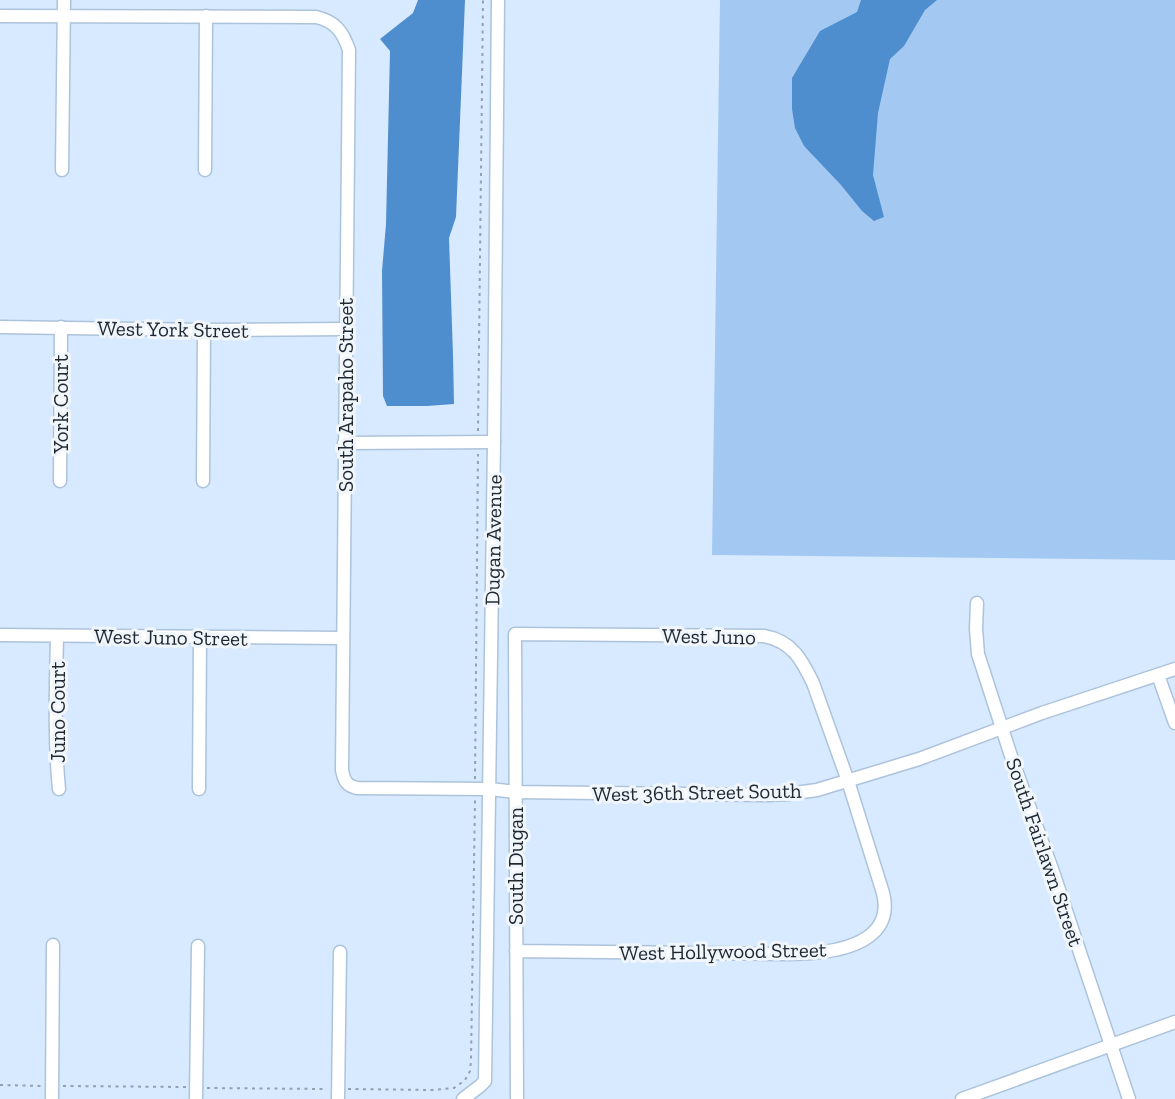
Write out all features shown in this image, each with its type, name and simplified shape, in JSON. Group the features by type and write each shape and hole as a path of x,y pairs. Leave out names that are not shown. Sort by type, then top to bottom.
{"street":[{"path":"62,170 64,0"},
{"name":"Dugan Avenue","path":"463,1099 484,1081 498,0"},
{"path":"0,16 206,16 205,170"},
{"name":"South Arapaho Street","path":"206,16 299,16 325,19 340,30 349,50 342,638 342,770 346,782"},
{"name":"West York Street","path":"0,327 204,330 345,329"},
{"name":"York Court","path":"60,481 61,327"},
{"path":"202,481 204,330"},
{"path":"344,443 494,442"},
{"name":"South Fairlawn Street","path":"977,603 978,654 1129,1099"},
{"name":"West Juno","path":"515,634 764,636 779,640 795,653 808,672 848,781"},
{"name":"South Dugan","path":"515,634 518,1099"},
{"name":"West Juno Street","path":"0,635 342,638"},
{"name":"Juno Court","path":"57,636 59,789"},
{"path":"199,789 200,637"},
{"name":"West 36th Street South","path":"346,782 350,787 357,788 489,789 515,792 788,794 817,790 919,759 1042,713 1175,669"},
{"path":"1158,675 1175,723"},
{"name":"West Hollywood Street","path":"516,951 806,954 839,950 861,941 878,927 885,910 885,901 848,781"},
{"path":"52,1099 53,945"},
{"path":"196,1093 198,946"},
{"path":"338,1094 340,952"},
{"path":"962,1099 1175,1022"}],"path":[{"path":"0,1085 196,1093 338,1094 454,1089 465,1080 470,1071 483,0"}],"shaded area":[{"path":"418,0 465,0 456,217 449,238 454,404 387,406 383,396 382,271 386,224 390,51 380,39 413,13"},
{"path":"720,0 1175,0 1175,560 712,555"},
{"path":"861,0 937,0 925,10 904,46 890,59 878,113 873,175 884,217 874,221 862,211 804,146 795,128 792,109 792,78 820,31 857,12"}]}
